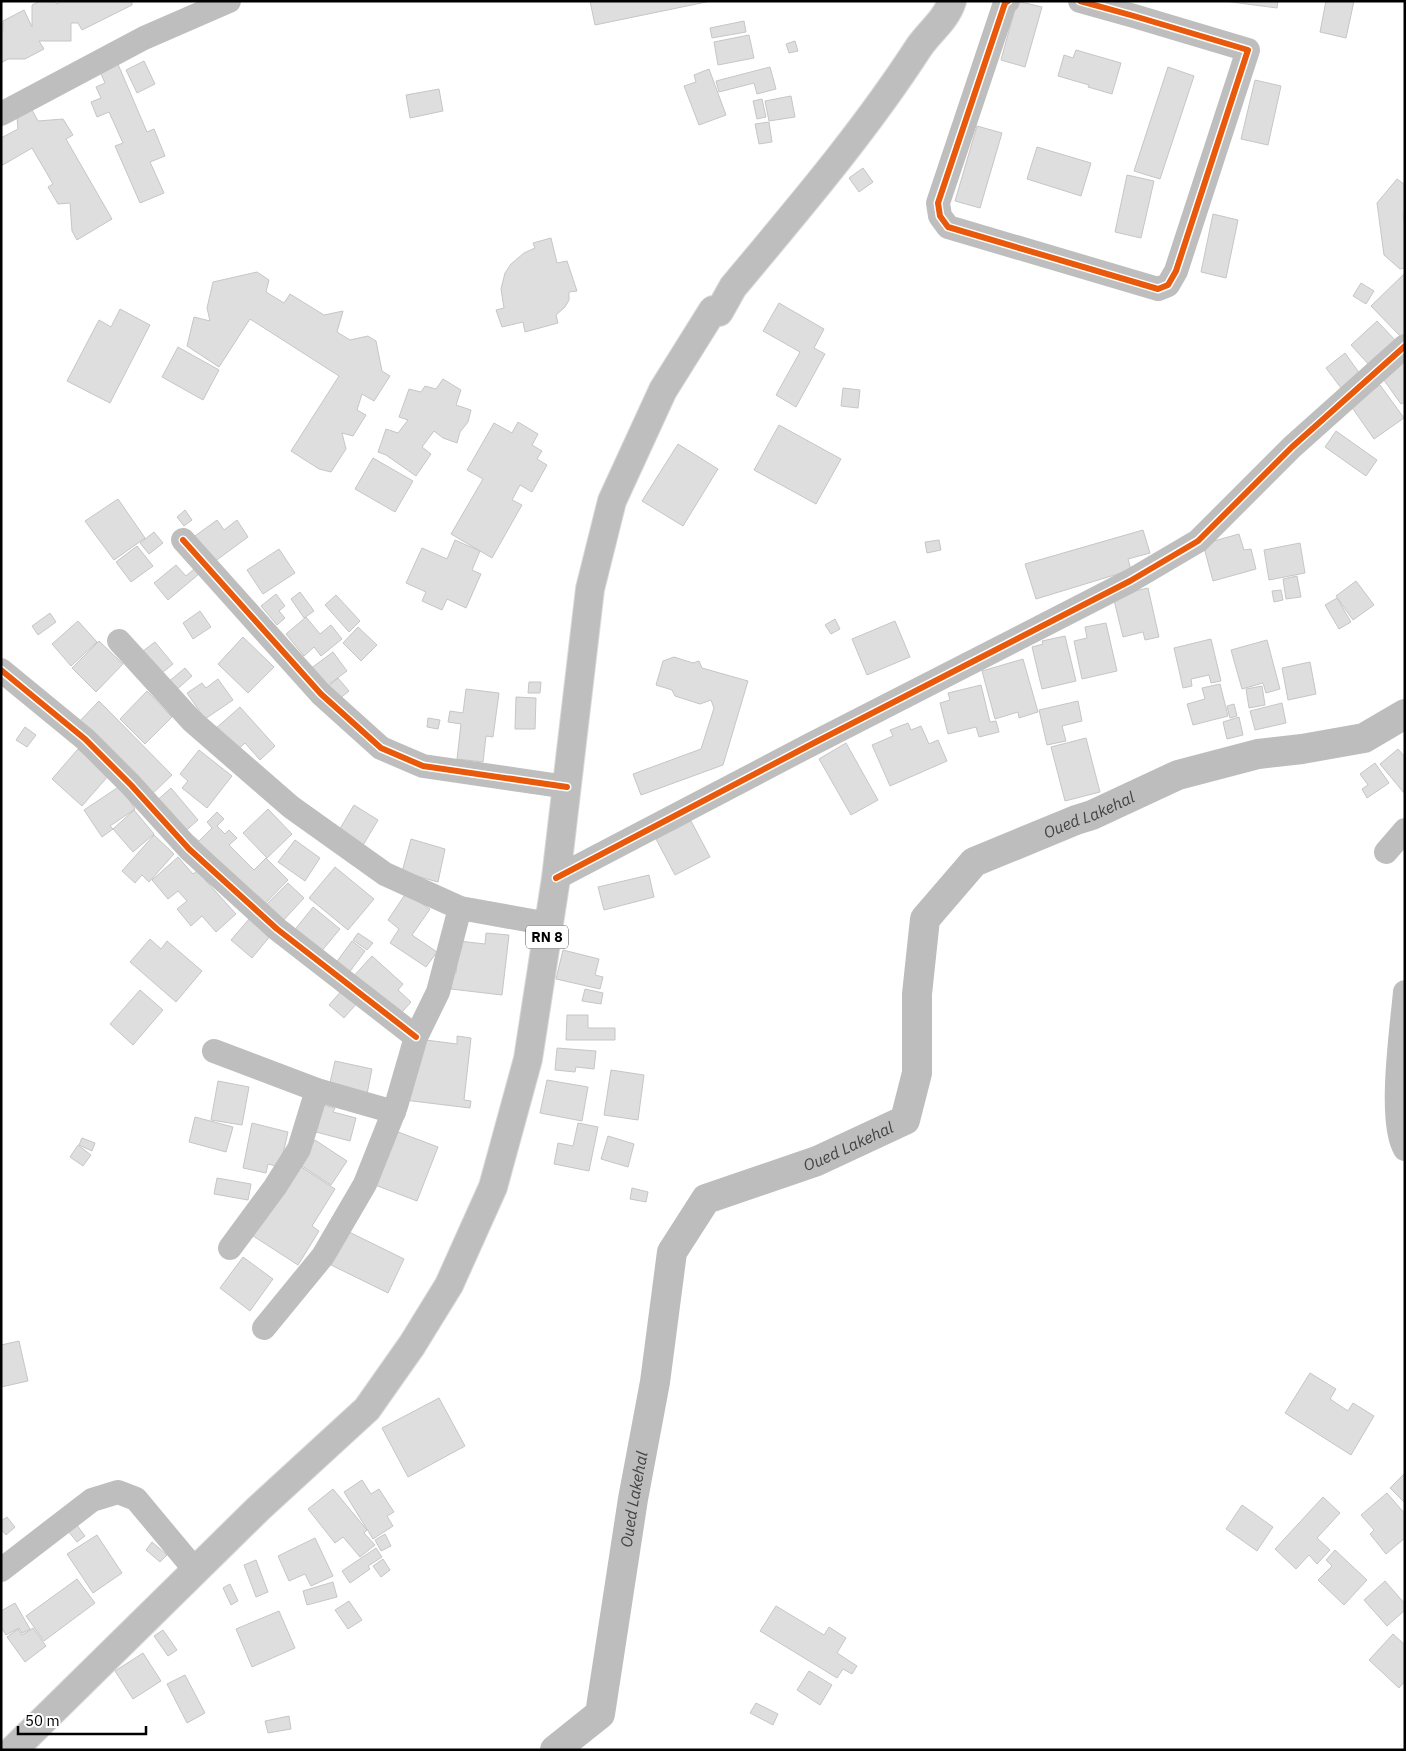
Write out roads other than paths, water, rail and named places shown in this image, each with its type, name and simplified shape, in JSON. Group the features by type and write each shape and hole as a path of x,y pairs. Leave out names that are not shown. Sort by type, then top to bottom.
{"highway":[{"name":"RN 8","path":"923,41 927,18 933,1"},
{"name":"RN 8","path":"13,1750 258,1509 367,1409 412,1344 449,1285 493,1187 528,1059 556,878 590,589 612,501 664,390 713,310 719,312 733,287 844,153 899,79 923,41 939,24 952,1"}],"street":[{"path":"1,114 144,38 229,1"},
{"path":"1008,1 1005,4 938,203 940,216 948,227 1158,289 1168,284 1176,271 1248,50 1136,8 1080,1"},
{"path":"556,878 1130,581 1198,541 1292,447 1405,346"},
{"path":"183,540 321,694 381,748 423,766 567,787"},
{"path":"120,641 192,721 291,807 385,874 460,908 549,924"},
{"path":"1,670 85,739 131,785 189,849 277,928 416,1037"},
{"path":"1386,852 1405,830"},
{"path":"264,1328 323,1256 366,1184 394,1112 416,1037 438,992 460,908"},
{"path":"1405,992 1397,1113 1399,1137 1405,1150"},
{"path":"214,1051 317,1090 394,1112"},
{"path":"230,1248 275,1187 299,1149 317,1090"},
{"path":"1,1570 92,1500 118,1492 136,1499 196,1571"}],"waterway":[{"name":"Oued Lakehal","path":"555,1750 600,1714 633,1499 655,1382 672,1252 706,1199 817,1161 905,1120 917,1073 917,994 925,919 974,862 1092,815 1178,775 1258,754 1302,749 1364,738 1405,714"}]}
